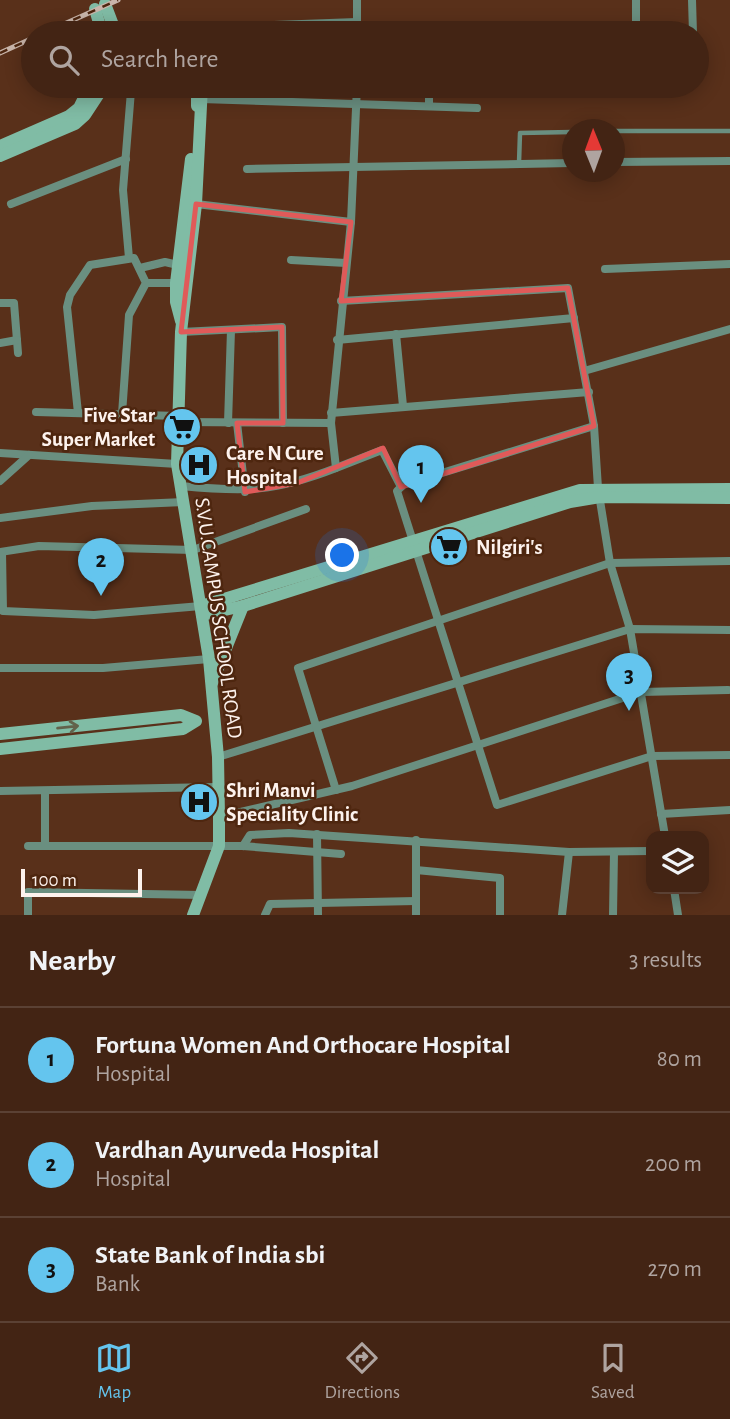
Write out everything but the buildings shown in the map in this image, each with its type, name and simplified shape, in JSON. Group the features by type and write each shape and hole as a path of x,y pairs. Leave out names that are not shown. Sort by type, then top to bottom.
{"street":[{"path":"357,0 357,21"},
{"path":"636,0 636,21"},
{"path":"692,0 692,21"},
{"path":"101,21 100,6 109,21"},
{"path":"0,146 69,116 79,108 84,98"},
{"path":"0,156 75,124 96,98"},
{"path":"129,258 123,190 130,98"},
{"name":"S.V.U.CAMPUS SCHOOL ROAD","path":"181,326 177,313 176,283 197,98"},
{"path":"336,468 331,413 351,222 356,98"},
{"path":"429,98 429,106"},
{"path":"201,99 477,108"},
{"name":"S.V.U.CAMPUS SCHOOL ROAD","path":"193,915 219,846 218,757 209,659 177,464 181,326 196,204 201,99"},
{"path":"11,204 126,159"},
{"path":"625,162 730,161"},
{"path":"247,169 562,163"},
{"path":"196,204 351,222"},
{"path":"78,413 68,299 90,265 135,258 146,283 129,315 122,414"},
{"path":"291,260 346,263"},
{"path":"140,268 165,262 178,265"},
{"path":"605,269 730,264"},
{"path":"146,283 176,283"},
{"path":"341,301 568,288 589,392 599,493 610,563 630,629 664,831"},
{"path":"0,303 15,303 18,354"},
{"path":"337,340 574,318"},
{"path":"181,326 231,330 282,327 283,422"},
{"path":"231,330 233,423 246,492"},
{"path":"584,371 730,330"},
{"path":"396,334 403,406"},
{"path":"0,342 17,340"},
{"path":"331,413 589,392"},
{"path":"36,412 122,414 233,423 331,423"},
{"path":"401,486 594,426"},
{"path":"181,486 246,492 297,483 382,450 401,486 397,498 497,805 652,756 730,755"},
{"path":"0,453 177,464"},
{"path":"0,481 29,455"},
{"path":"201,610 599,493 730,489"},
{"path":"599,493 730,498"},
{"path":"0,518 92,506 184,502"},
{"path":"306,509 192,550 39,546 1,552 2,611 94,615 243,606 413,546"},
{"path":"336,790 298,668 610,563 730,561"},
{"path":"211,686 243,606"},
{"path":"218,757 630,629 730,630"},
{"path":"0,668 103,668 209,659"},
{"path":"219,817 336,790 640,692 728,690"},
{"path":"0,734 181,715 196,721"},
{"path":"0,749 183,729 196,721 214,719"},
{"path":"0,791 217,787"},
{"path":"45,792 45,846"},
{"path":"661,814 730,810"},
{"path":"243,846 250,835 317,834 569,852 646,851"},
{"path":"317,834 318,915"},
{"path":"416,840 416,915"},
{"path":"28,846 243,846 341,854"},
{"path":"562,915 569,852"},
{"path":"613,915 614,852"},
{"path":"416,870 500,878 500,915"},
{"path":"28,915 28,892 202,895"},
{"path":"675,894 678,915"},
{"path":"265,915 270,904 416,901"}],"lane":[{"path":"625,131 730,131"},
{"path":"519,163 520,134 562,132"}],"highlighted area":[{"path":"196,204 351,222 341,301 568,288 594,426 401,487 383,448 297,483 245,492 237,423 283,423 282,327 181,332"}],"railway":[{"path":"71,21 118,0"},
{"path":"0,53 21,43"}],"place":[{"name":"Five Star Super Market","path":"182,427"},
{"name":"Care N Cure Hospital","path":"199,465"},
{"name":"Fortuna Women And Orthocare Hospital","path":"421,503"},
{"name":"Nilgiri's","path":"449,547"},
{"name":"Vardhan Ayurveda Hospital","path":"101,596"},
{"name":"State Bank of India sbi","path":"629,711"},
{"name":"Shri Manvi Speciality Clinic","path":"199,802"}]}
